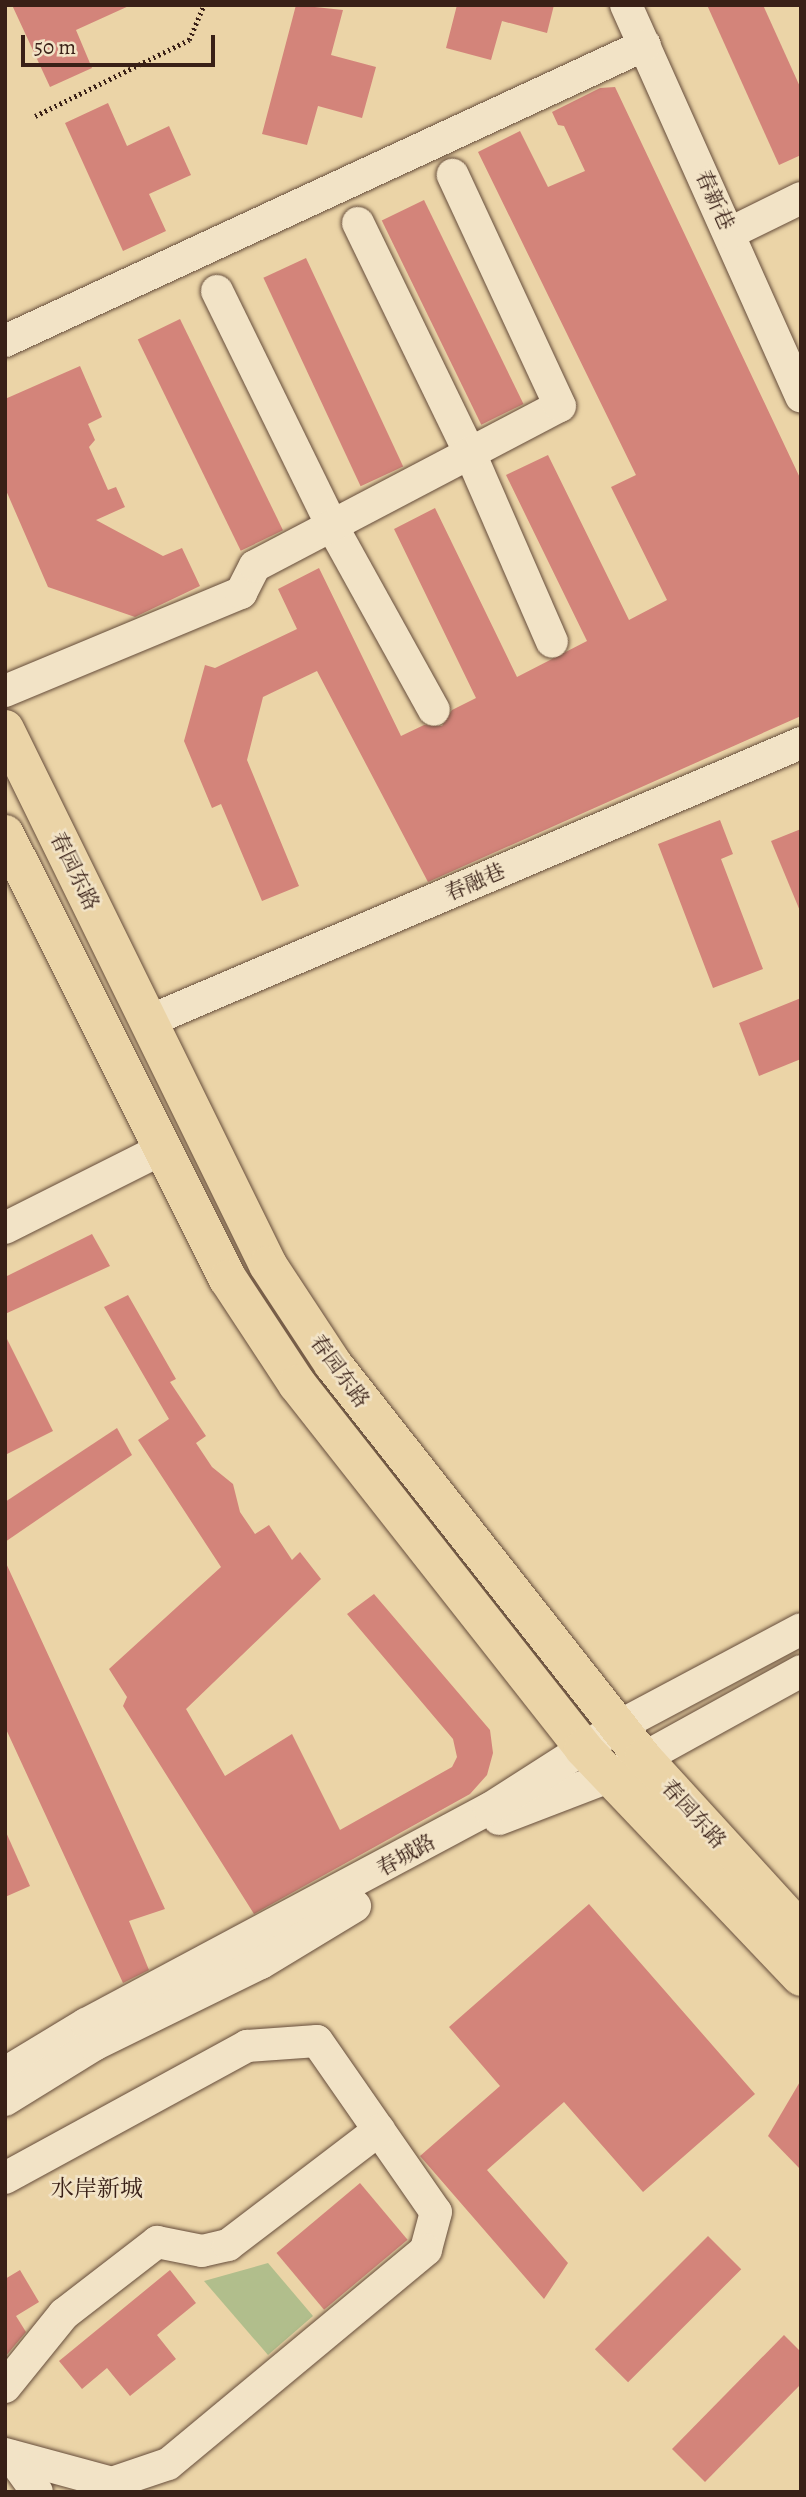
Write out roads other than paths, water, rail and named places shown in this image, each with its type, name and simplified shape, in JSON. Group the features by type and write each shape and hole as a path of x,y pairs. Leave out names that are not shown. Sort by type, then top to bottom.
{"main road":[{"name":"春园东路","path":"5,729 268,1265 333,1364 617,1727 626,1767 801,1977"},
{"name":"春园东路","path":"5,834 228,1279 297,1384 583,1748 626,1767 801,1931"}],"street":[{"name":"春新巷","path":"626,5 801,397"},
{"path":"5,341 645,45"},
{"path":"5,691 241,593 255,566 560,406 453,175"},
{"path":"730,233 801,198"},
{"path":"358,223 468,454 552,642"},
{"path":"217,290 332,526 434,710"},
{"name":"春融巷","path":"149,1021 801,743"},
{"path":"5,1228 162,1149"},
{"name":"春城路","path":"5,2073 86,2024 489,1809 617,1727 801,1629"},
{"name":"春城路","path":"5,2100 94,2045 261,1963 495,1821 626,1767 801,1671"},
{"path":"5,2178 247,2046 317,2041 436,2212 426,2250 168,2464 112,2483 8,2455"},
{"path":"5,2387 64,2314 157,2242 202,2251 228,2245 379,2130"},
{"path":"8,2455 37,2492"}],"district":[{"name":"水岸新城","path":"97,2189"}]}
